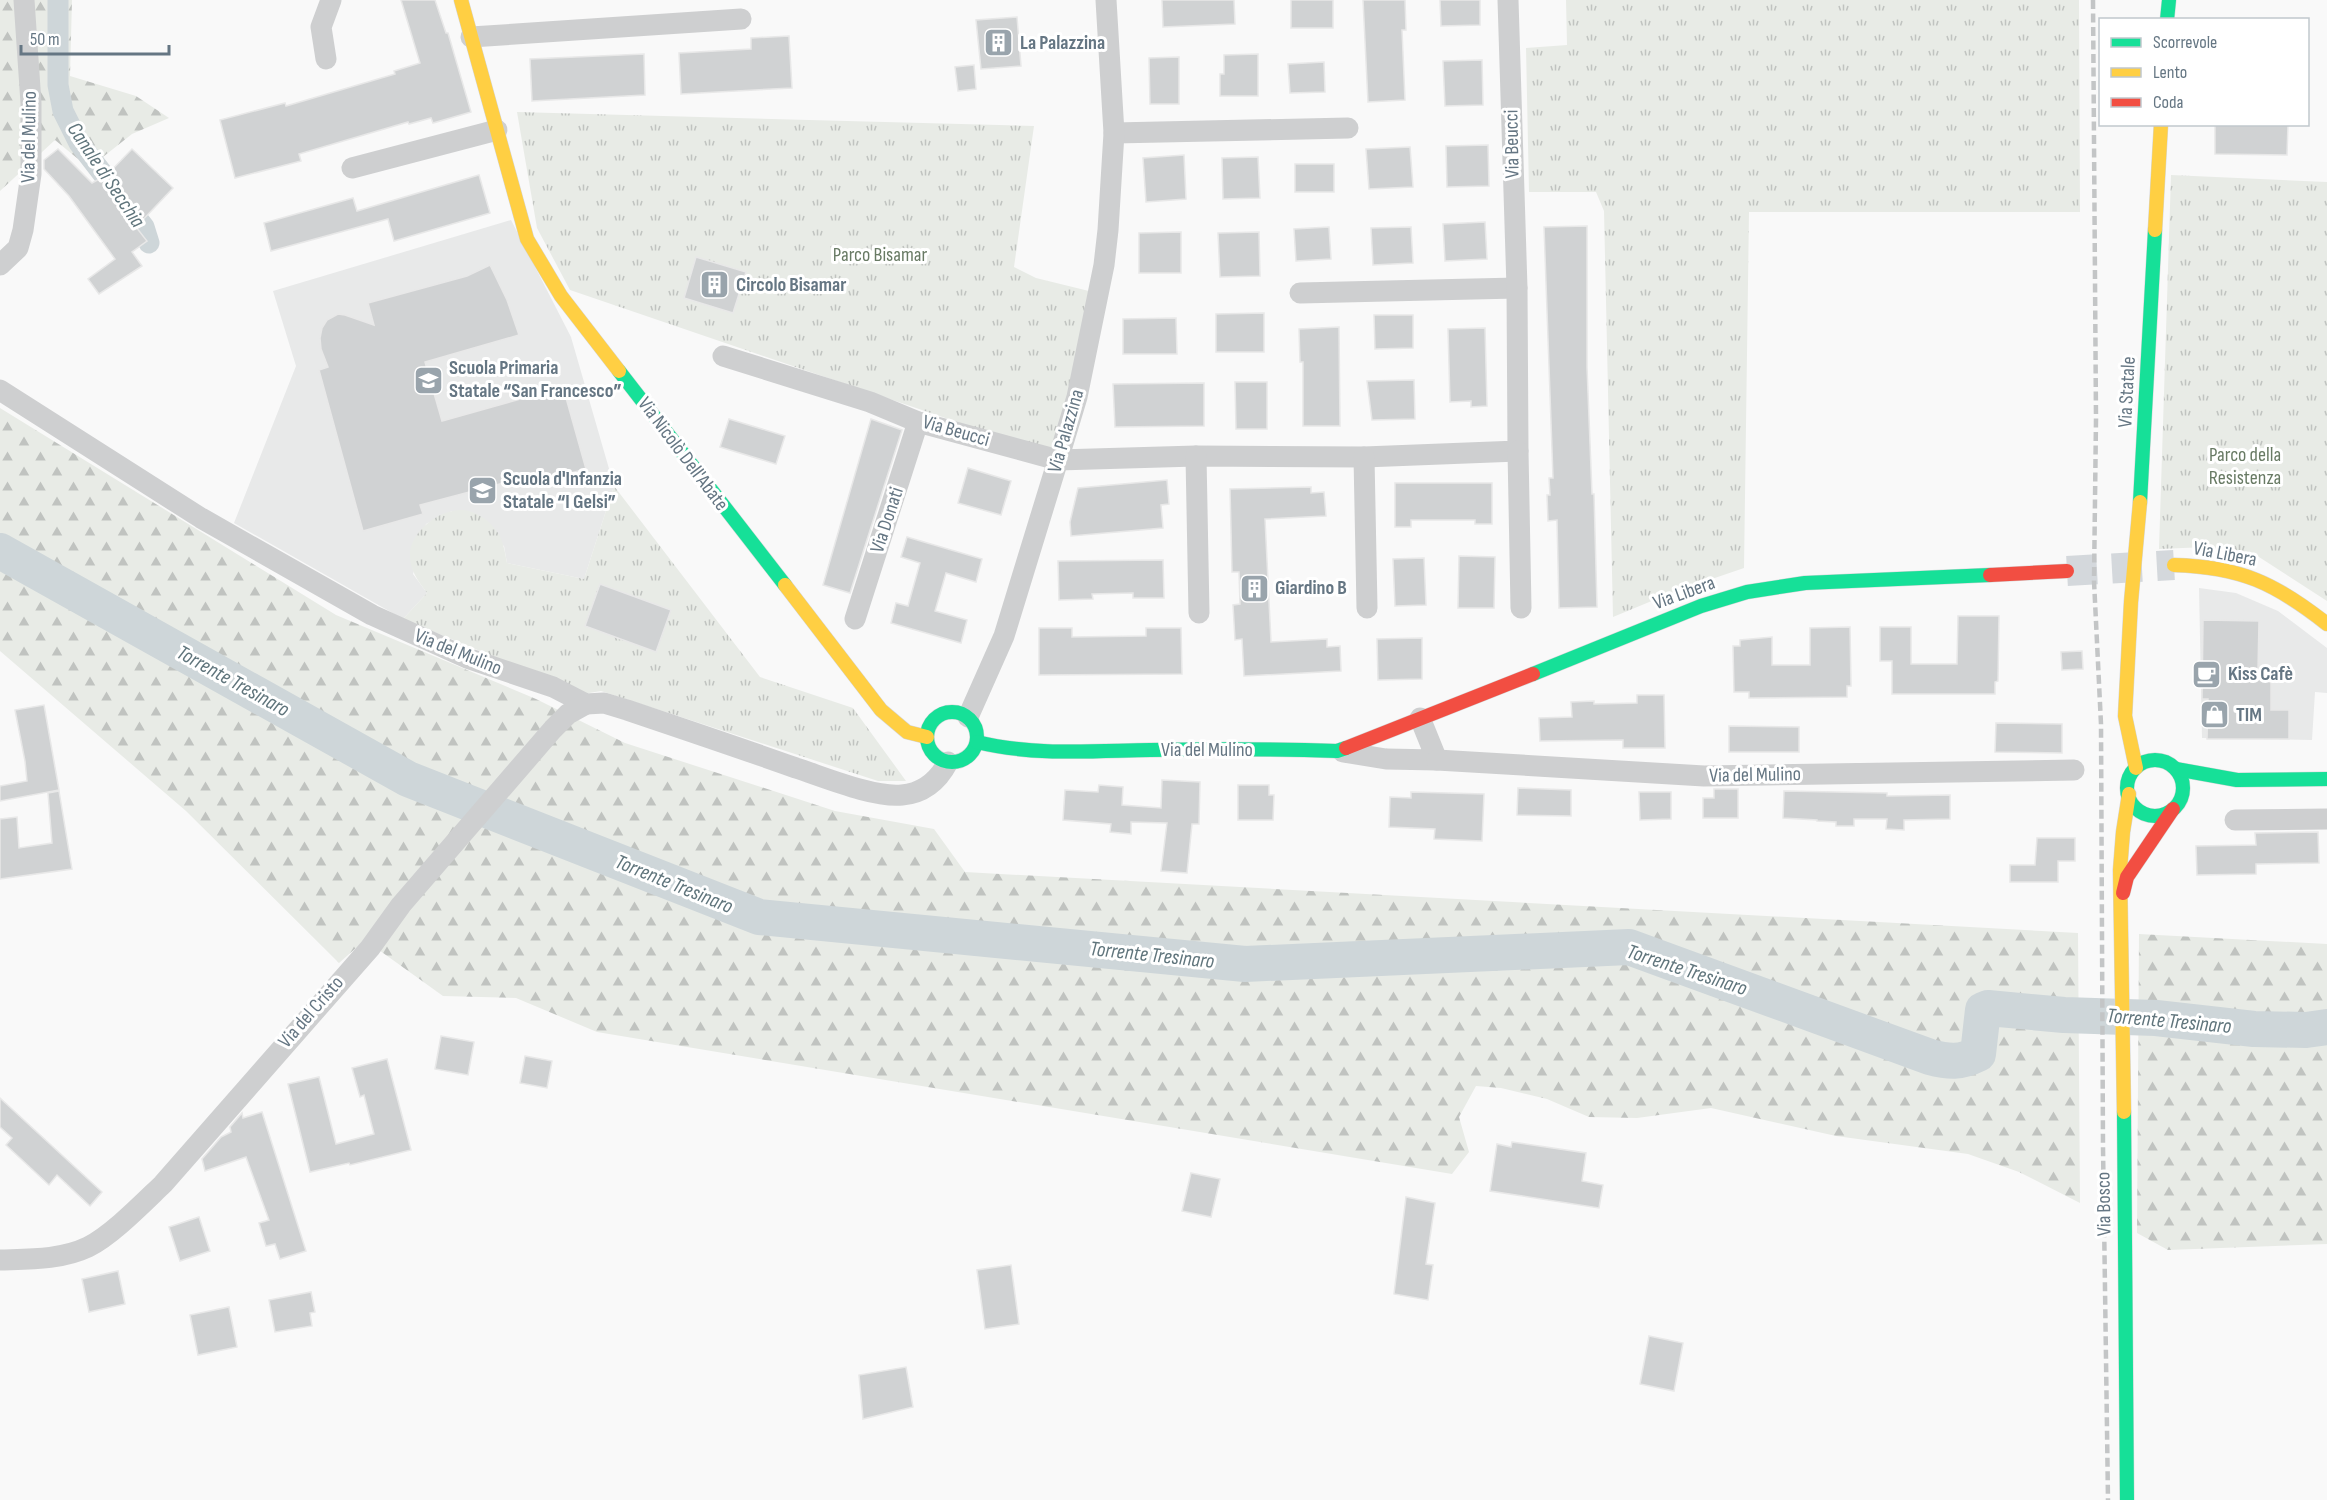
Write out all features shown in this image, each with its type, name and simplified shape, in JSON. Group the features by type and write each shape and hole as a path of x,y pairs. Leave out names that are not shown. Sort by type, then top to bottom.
{"street":[{"name":"Via del Mulino","path":"0,265 18,248 23,230 31,174 32,102 24,0"},
{"path":"326,59 321,27 331,0"},
{"name":"Via Nicolò Dell'Abate","path":"461,0 527,239 542,269 565,303 881,710 896,725 908,732 927,737"},
{"name":"Via Palazzina","path":"968,717 1004,636 1077,397 1104,265 1114,133 1106,0"},
{"name":"Via Beucci","path":"1508,0 1517,288 1521,608"},
{"path":"2168,18 2169,0"},
{"path":"471,37 741,19"},
{"name":"Via Statale","path":"2122,902 2119,876 2120,850 2129,794 2128,782 2136,768 2125,716 2140,501 2161,126"},
{"path":"1114,133 1348,128"},
{"path":"352,168 497,130"},
{"path":"1300,293 1517,288"},
{"name":"Via Beucci","path":"723,356 870,402 918,422 1058,460 1196,456 1364,457 1518,450"},
{"name":"Via del Mulino","path":"0,390 201,518 372,615 467,658 553,687 586,704 604,703 833,780 880,793 901,795 921,791 941,775 948,762"},
{"name":"Via Donati","path":"855,619 918,422"},
{"path":"1196,456 1199,613"},
{"path":"1364,457 1366,608"},
{"name":"Via Libera","path":"2174,565 2195,565 2248,575 2288,593 2327,624"},
{"name":"Via Libera","path":"1337,751 1701,606 1748,592 1804,583 1856,579 2067,571"},
{"name":"Via Statale","path":"2128,660 2138,701"},
{"name":"Via del Cristo","path":"0,1260 52,1257 88,1247 135,1211 163,1184 370,948 401,905 553,729 568,714 586,704"},
{"path":"953,711 968,717 977,731 975,749 963,760 948,762 936,756 928,744 927,737 932,722 938,716 953,711"},
{"path":"1420,718 1437,760"},
{"name":"Via del Mulino","path":"977,742 1001,748 1069,752 1337,751 1386,759 1704,776 2073,770"},
{"path":"2122,902 2127,877 2176,806 2183,785 2159,748"},
{"path":"2136,768 2151,761 2160,760 2172,766 2237,780 2327,779"},
{"path":"2214,787 2237,780"},
{"path":"2129,794 2134,806 2148,815 2157,816 2195,795"},
{"path":"2235,820 2327,819"},
{"name":"Via Bosco","path":"2122,902 2127,1500"}],"shaded area":[{"path":"511,220 571,337 614,486 584,579 507,563 504,546 452,511 426,524 413,574 427,593 403,619 234,523 296,366 273,291"},
{"path":"2199,588 2236,593 2278,611 2327,648 2327,693 2315,692 2312,740 2202,738"}],"green space":[{"path":"0,0 72,0 70,76 136,96 169,118 132,134 89,168 55,140 0,191"},
{"path":"1566,0 2079,0 2080,212 1749,212 1744,568 1671,593 1613,617 1604,211 1596,192 1529,192 1526,48 1567,45"},
{"name":"Parco Bisamar","path":"517,112 1034,126 1014,267 1036,278 1093,292 1054,455 570,290 537,228"},
{"name":"Parco della Resistenza","path":"2171,175 2327,182 2327,601 2259,557 2207,547 2159,549"},
{"path":"0,408 336,615 536,699 625,743 835,811 934,829 965,872 2078,933 2080,1203 2019,1172 1968,1154 1836,1136 1711,1108 1637,1118 1589,1117 1547,1099 1501,1088 1476,1086 1459,1117 1469,1152 1452,1174 597,1032 516,998 443,996 365,940 339,963 186,811 0,651"},
{"path":"614,486 760,677 853,708 906,781 878,781 601,691 583,694 403,619 427,593 412,567 411,547 420,530 436,517 455,510 473,512 485,519 498,533 507,563 584,579"},
{"path":"2139,934 2327,944 2327,1244 2168,1250 2137,1233"}],"building":[{"path":"401,0 435,0 446,33 448,33 471,112 433,123 431,118 409,124 408,122 299,154 301,161 235,178 220,120 285,103 286,106 395,74 394,71 420,63"},
{"path":"1162,0 1234,0 1235,24 1163,27"},
{"path":"1291,0 1333,0 1333,28 1291,28"},
{"path":"1363,0 1405,0 1406,30 1402,30 1405,100 1368,102"},
{"path":"1440,0 1480,0 1480,25 1441,26"},
{"name":"La Palazzina","path":"1017,17 1021,66 981,69 976,20"},
{"path":"789,36 792,88 681,94 679,53 751,49 751,38"},
{"path":"644,54 645,95 532,101 530,59"},
{"path":"1258,54 1258,96 1220,96 1220,74 1224,74 1224,55"},
{"path":"1179,57 1179,104 1150,104 1149,58"},
{"path":"1482,60 1483,105 1445,106 1443,61"},
{"path":"1324,62 1325,92 1290,93 1288,64"},
{"path":"974,65 976,89 958,91 955,67"},
{"path":"2215,126 2288,126 2287,155 2215,154"},
{"path":"1488,145 1489,186 1447,187 1446,146"},
{"path":"1410,147 1413,187 1369,189 1366,149"},
{"path":"58,149 92,183 107,175 132,149 173,188 136,227 147,241 132,252 142,266 99,294 88,279 115,259 69,196 44,169 44,160"},
{"path":"1184,155 1186,199 1146,202 1143,158"},
{"path":"1258,157 1260,198 1223,199 1222,158"},
{"path":"1295,164 1334,164 1334,192 1295,192"},
{"path":"479,175 490,213 394,241 388,219 271,251 264,223 353,198 357,211"},
{"path":"1485,222 1487,259 1445,261 1443,224"},
{"path":"1587,226 1587,367 1597,607 1559,608 1557,520 1548,521 1547,495 1550,495 1549,478 1553,478 1544,227"},
{"path":"1329,227 1331,259 1296,261 1294,229"},
{"path":"1411,227 1413,263 1373,265 1371,228"},
{"path":"1181,232 1181,273 1139,273 1139,233"},
{"path":"1259,232 1260,276 1220,277 1218,233"},
{"name":"Circolo Bisamar","path":"696,257 746,272 733,313 684,298"},
{"path":"490,265 507,300 519,335 425,362 442,421 563,387 586,469 524,485 522,478 420,505 423,514 363,531 319,370 328,367 321,349 322,328 327,320 338,314 374,325 368,303 467,276"},
{"path":"1264,313 1264,352 1216,352 1216,314"},
{"path":"1374,315 1413,315 1413,348 1375,349"},
{"path":"1176,318 1177,354 1123,354 1123,319"},
{"path":"1339,327 1340,426 1303,426 1303,362 1300,362 1299,329"},
{"path":"1485,328 1487,406 1471,407 1471,401 1450,402 1448,329"},
{"path":"1414,380 1415,419 1372,420 1367,381"},
{"path":"1235,382 1267,382 1267,429 1236,429"},
{"path":"1204,383 1204,426 1115,427 1113,384"},
{"path":"729,419 785,436 776,464 720,447"},
{"path":"871,419 902,430 850,593 823,585"},
{"path":"968,468 1011,481 1001,515 958,503"},
{"path":"1167,480 1169,504 1161,505 1163,528 1071,536 1070,522 1078,488"},
{"path":"1395,483 1492,483 1492,524 1475,524 1475,520 1411,520 1411,527 1395,527"},
{"name":"Giardino B","path":"1311,487 1311,493 1324,492 1326,516 1265,519 1271,642 1327,639 1327,647 1340,646 1341,671 1244,676 1242,639 1235,640 1233,605 1240,604 1239,572 1232,572 1230,489"},
{"path":"907,537 982,559 976,582 946,573 935,611 967,620 961,643 891,623 896,603 908,606 920,563 901,557"},
{"path":"1459,556 1495,557 1494,608 1458,608"},
{"path":"1424,558 1426,605 1395,606 1393,559"},
{"path":"1163,560 1164,598 1133,598 1133,593 1092,594 1093,599 1059,600 1058,561"},
{"path":"600,584 671,610 656,652 585,626"},
{"path":"1958,616 1999,616 1998,681 1995,682 1995,694 1892,694 1892,661 1880,661 1880,627 1911,627 1911,664 1957,664"},
{"path":"2203,620 2259,621 2258,671 2271,683 2271,710 2289,710 2289,739 2207,739 2208,699 2202,699"},
{"path":"1850,627 1851,686 1847,686 1847,697 1749,698 1749,692 1734,692 1733,646 1740,646 1740,640 1772,637 1772,665 1810,665 1810,628"},
{"path":"1039,628 1072,628 1072,637 1146,636 1146,628 1181,628 1182,674 1039,675"},
{"path":"1422,638 1422,679 1378,680 1377,639"},
{"path":"2082,651 2083,669 2062,670 2061,652"},
{"path":"1637,695 1664,695 1665,748 1623,748 1623,740 1540,741 1539,718 1572,717 1571,702 1637,703"},
{"path":"44,705 59,790 0,801 0,786 27,781 15,710"},
{"path":"1996,723 2062,724 2062,753 1995,752"},
{"path":"1729,726 1799,727 1799,752 1729,752"},
{"path":"1162,780 1200,782 1199,824 1192,824 1187,873 1161,871 1167,823 1131,822 1131,834 1110,832 1111,824 1063,820 1065,790 1098,792 1099,785 1123,787 1122,805 1161,808"},
{"path":"1238,785 1269,785 1269,795 1274,795 1273,820 1238,820"},
{"path":"1518,788 1571,790 1571,816 1517,815"},
{"path":"1714,789 1738,789 1738,818 1703,818 1703,798 1714,798"},
{"path":"59,791 72,869 0,879 0,819 17,817 19,848 52,843 48,793"},
{"path":"1784,791 1887,793 1887,796 1950,795 1950,819 1904,820 1904,830 1886,829 1887,819 1854,819 1854,826 1836,826 1836,822 1783,818"},
{"path":"1411,792 1484,794 1482,841 1434,839 1435,829 1389,827 1390,797 1411,798"},
{"path":"1639,792 1671,792 1671,819 1640,820"},
{"path":"2318,832 2319,863 2256,864 2256,874 2197,875 2196,846 2256,845 2255,833"},
{"path":"2037,838 2075,838 2075,861 2058,861 2058,882 2010,882 2010,865 2035,865"},
{"path":"441,1036 474,1042 468,1075 435,1069"},
{"path":"525,1056 552,1061 547,1088 520,1083"},
{"path":"387,1059 411,1150 310,1172 288,1084 319,1077 336,1144 374,1134 364,1095 360,1097 352,1068"},
{"path":"0,1098 102,1192 90,1206 57,1175 49,1185 6,1145 12,1138 0,1127"},
{"path":"262,1112 306,1251 280,1259 275,1244 266,1246 259,1223 269,1220 246,1157 205,1171 202,1159 221,1137 231,1132 230,1127 242,1113 243,1118"},
{"path":"1512,1142 1586,1153 1582,1181 1603,1185 1599,1208 1490,1191 1497,1144 1511,1147"},
{"path":"1191,1173 1220,1179 1211,1217 1182,1211"},
{"path":"1406,1197 1435,1203 1426,1264 1433,1265 1428,1300 1394,1294"},
{"path":"199,1217 210,1251 180,1261 169,1227"},
{"path":"1011,1265 1019,1324 985,1329 977,1270"},
{"path":"118,1271 125,1304 89,1312 82,1279"},
{"path":"311,1292 315,1312 310,1313 312,1326 275,1332 269,1300"},
{"path":"229,1307 237,1347 198,1355 190,1315"},
{"path":"1649,1336 1683,1343 1674,1391 1640,1384"},
{"path":"906,1367 913,1407 863,1419 859,1375"}],"waterway":[{"name":"Canale di Secchia","path":"58,0 58,85 63,111 79,143 144,227 149,243"},
{"name":"Torrente Tresinaro","path":"0,551 408,779 759,917 1245,964 1629,947 1930,1057 1949,1061 1966,1059 1978,1054 1983,1010 1988,1008 2064,1015 2156,1018 2254,1029 2306,1030 2327,1027"}],"tunnel":[{"path":"2067,571 2174,565"}],"railway":[{"path":"2093,0 2096,419 2094,581 2101,724 2103,1147 2108,1500"}],"traffic: fast":[{"path":"2167,18 2169,0"},
{"path":"2140,502 2155,230"},
{"path":"619,371 785,585"},
{"path":"1533,674 1701,606 1747,592 1805,583 1990,575"},
{"path":"947,712 957,712 970,719 977,732 977,737 977,742 970,755 957,762 947,762 938,758 931,751 927,742 927,732 931,723 938,716 947,712"},
{"path":"977,742 1020,749 1063,752 1220,749 1337,751 1346,748"},
{"path":"2155,760 2166,762 2175,768 2181,777 2183,788 2181,799 2175,808 2166,814 2155,816 2144,814 2135,808 2129,799 2127,788 2129,777 2135,768 2144,762 2155,760"},
{"path":"2176,769 2237,780 2327,779"},
{"path":"2124,1112 2127,1500"}],"traffic: slow":[{"path":"461,0 527,239 561,296 619,371"},
{"path":"2155,230 2161,126"},
{"path":"2136,768 2125,716 2131,602 2140,502"},
{"path":"2174,565 2219,569 2256,580 2291,598 2327,624"},
{"path":"785,585 881,710 907,732 927,737"},
{"path":"2124,1112 2120,870 2129,794"}],"traffic: jam":[{"path":"1990,575 2067,571"},
{"path":"1346,748 1533,674"},
{"path":"2123,893 2127,877 2173,809"}],"place":[{"name":"La Palazzina","path":"999,43"},
{"name":"Circolo Bisamar","path":"715,285"},
{"name":"Scuola Primaria Statale “San Francesco”","path":"428,380"},
{"name":"Scuola d'Infanzia Statale “I Gelsi”","path":"482,491"},
{"name":"Giardino B","path":"1254,588"},
{"name":"Kiss Cafè","path":"2207,674"},
{"name":"TIM","path":"2215,715"}]}
